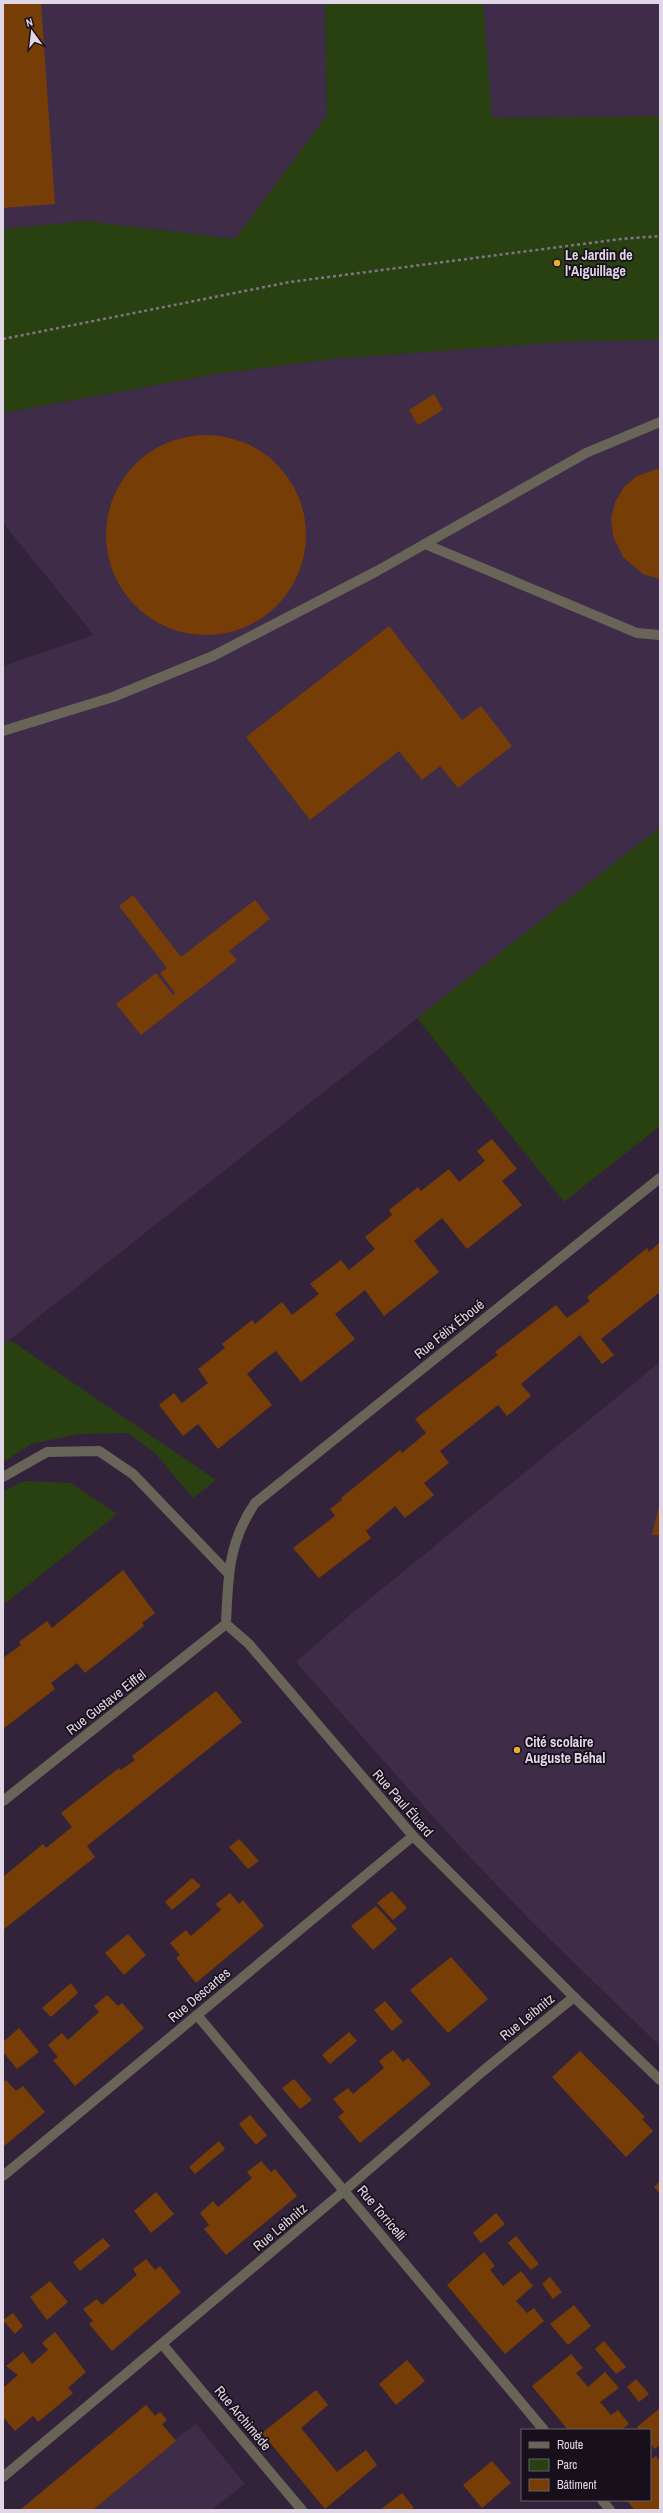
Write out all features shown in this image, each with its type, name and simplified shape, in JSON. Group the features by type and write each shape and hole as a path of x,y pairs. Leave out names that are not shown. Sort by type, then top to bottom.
{"street":[{"path":"3,731 113,697 213,656 377,571 586,453 660,422"},
{"path":"425,544 637,633 660,635"},
{"name":"Rue Félix Éboué","path":"228,1573 242,1523 255,1503 660,1178"},
{"path":"3,1477 47,1452 98,1450 133,1474 228,1573 226,1624"},
{"name":"Rue Gustave Eiffel","path":"3,1801 226,1624"},
{"name":"Rue Paul Éluard","path":"226,1624 249,1644 413,1836 574,1997 660,2080"},
{"name":"Rue Descartes","path":"3,2176 413,1836"},
{"name":"Rue Leibnitz","path":"3,2477 483,2071 574,1997"},
{"name":"Rue Torricelli","path":"197,2015 543,2429"},
{"name":"Rue Archimède","path":"162,2344 302,2510"},
{"path":"603,2501 610,2510"}],"path":[{"path":"3,339 290,282 621,239 660,236"}],"shaded area":[{"path":"3,3 325,3 327,115 235,239 86,221 3,229"},
{"path":"483,3 660,3 660,116 491,118"},
{"path":"660,340 660,827 3,1345 3,666 94,635 3,523 3,413 216,374 332,359 575,341"},
{"name":"Cité scolaire Auguste Béhal","path":"660,1362 660,2046 530,1920 453,1839 296,1662 345,1619"},
{"path":"146,2405 155,2416 160,2412 167,2420 162,2425 175,2439 196,2424 245,2484 211,2510 20,2510"}],"green space":[{"path":"325,3 483,3 492,118 660,116 660,340 575,341 332,359 216,374 3,413 3,229 86,221 235,239 327,115"},
{"path":"660,827 660,1126 564,1202 417,1018"},
{"path":"10,1340 216,1480 193,1498 155,1453 128,1433 79,1434 31,1444 3,1462 3,1345"},
{"path":"25,1481 71,1483 117,1514 3,1605 3,1491"}],"building":[{"path":"3,3 41,3 55,204 3,208"},
{"path":"434,394 443,410 418,425 409,410"},
{"path":"206,435 225,437 253,447 269,458 283,472 294,488 298,497 304,516 306,535 304,554 294,582 283,598 269,612 253,623 244,627 225,633 206,635 187,633 159,623 143,612 129,598 118,582 114,573 108,554 106,535 108,516 118,488 129,472 143,458 159,447 168,443 187,437"},
{"path":"660,468 660,579 643,574 623,557 613,536 611,519 615,502 624,487 637,476"},
{"path":"389,626 462,720 481,706 512,746 458,788 440,766 422,780 399,751 310,820 246,737"},
{"path":"133,895 181,957 255,900 270,919 229,951 237,960 141,1035 116,1004 156,973 173,995 175,993 160,973 167,968 119,906"},
{"path":"492,1139 517,1169 502,1181 522,1205 467,1249 442,1218 414,1241 439,1272 384,1316 365,1290 335,1314 355,1339 301,1382 276,1351 261,1362 247,1374 272,1405 218,1449 198,1424 183,1436 159,1405 174,1393 182,1403 208,1383 198,1369 225,1348 222,1344 252,1320 255,1324 282,1302 292,1315 319,1294 310,1284 341,1260 349,1270 375,1249 365,1237 392,1215 389,1210 418,1187 421,1191 449,1169 459,1182 485,1161 477,1151"},
{"path":"660,1242 660,1292 601,1339 614,1355 602,1364 580,1335 521,1384 531,1396 507,1416 498,1405 440,1451 449,1463 424,1483 434,1495 405,1518 395,1506 366,1531 371,1538 319,1578 293,1548 335,1516 330,1509 342,1500 341,1498 400,1450 402,1453 426,1433 415,1419 498,1355 495,1352 556,1305 567,1318 590,1301 587,1297 647,1248 649,1252"},
{"path":"659,1506 660,1535 652,1535"},
{"path":"123,1570 155,1613 142,1623 144,1626 85,1673 77,1663 51,1683 55,1689 3,1729 3,1658 21,1645 19,1642 47,1621 52,1628"},
{"path":"216,1691 242,1722 87,1846 95,1857 3,1930 3,1877 43,1844 46,1848 72,1827 61,1813 119,1768 121,1770 135,1760 132,1756"},
{"path":"239,1839 259,1861 248,1869 229,1847"},
{"path":"192,1878 201,1886 172,1910 165,1902"},
{"path":"392,1891 407,1908 393,1920 377,1903"},
{"path":"230,1893 239,1904 243,1900 264,1926 196,1983 176,1958 180,1955 170,1943 186,1930 191,1936 221,1910 216,1904"},
{"path":"376,1906 397,1929 373,1950 351,1926"},
{"path":"128,1934 146,1955 124,1975 105,1953"},
{"path":"451,1957 488,1999 448,2033 410,1990"},
{"path":"71,1983 78,1993 51,2017 42,2008"},
{"path":"107,1995 118,2006 122,2003 144,2028 75,2086 53,2060 58,2057 48,2045 62,2033 68,2040 99,2012 94,2006"},
{"path":"385,2001 403,2022 392,2031 374,2010"},
{"path":"19,2028 39,2052 17,2069 3,2052 3,2042"},
{"path":"349,2032 357,2041 330,2064 322,2055"},
{"path":"393,2050 403,2062 408,2058 431,2084 360,2143 338,2117 344,2112 333,2099 348,2088 353,2094 384,2068 379,2061"},
{"path":"580,2051 645,2117 642,2119 653,2131 626,2157 552,2077"},
{"path":"294,2079 312,2100 300,2109 282,2088"},
{"path":"6,2080 16,2091 23,2086 45,2112 3,2147 3,2082"},
{"path":"250,2115 267,2135 256,2145 239,2124"},
{"path":"219,2141 225,2149 195,2174 189,2167"},
{"path":"261,2161 271,2172 275,2169 297,2196 226,2255 204,2229 209,2225 200,2213 213,2201 218,2207 252,2178 247,2172"},
{"path":"660,2181 660,2194 654,2187"},
{"path":"156,2192 174,2214 151,2233 134,2211"},
{"path":"496,2213 505,2224 481,2243 473,2233"},
{"path":"516,2236 539,2264 531,2270 508,2243"},
{"path":"103,2238 110,2246 80,2271 73,2262"},
{"path":"484,2252 495,2266 490,2270 503,2286 521,2271 533,2286 516,2301 527,2313 534,2308 544,2321 505,2354 447,2285"},
{"path":"146,2259 155,2270 160,2266 181,2292 112,2351 89,2324 93,2321 83,2309 97,2299 102,2305 137,2275 133,2269"},
{"path":"550,2277 562,2292 553,2299 542,2284"},
{"path":"50,2281 68,2302 47,2320 30,2297"},
{"path":"574,2305 591,2326 568,2345 550,2324"},
{"path":"13,2313 23,2326 15,2334 3,2320"},
{"path":"55,2332 86,2372 68,2388 73,2393 38,2422 33,2416 15,2431 3,2417 3,2388 18,2375 6,2366 23,2352 32,2364 48,2350 42,2343"},
{"path":"604,2341 626,2367 616,2374 595,2349"},
{"path":"571,2354 583,2368 576,2373 588,2387 605,2372 619,2388 600,2402 611,2415 618,2410 629,2424 622,2429 567,2429 532,2386"},
{"path":"407,2360 425,2381 396,2405 379,2384"},
{"path":"636,2379 649,2394 639,2402 627,2387"},
{"path":"316,2390 328,2405 301,2428 337,2472 366,2450 377,2465 325,2509 262,2433"},
{"path":"146,2405 155,2416 160,2412 167,2420 162,2424 176,2441 93,2510 20,2510"},
{"path":"660,2408 660,2445 655,2449 651,2444 651,2429 638,2429 637,2427"},
{"path":"656,2456 660,2461 660,2510 635,2510 627,2501 651,2501 651,2459"},
{"path":"492,2461 511,2483 482,2508 463,2485"},
{"path":"402,2493 414,2508 411,2510 380,2510"}],"place":[{"name":"Le Jardin de l'Aiguillage","path":"557,263"},
{"name":"Cité scolaire Auguste Béhal","path":"517,1750"}]}
